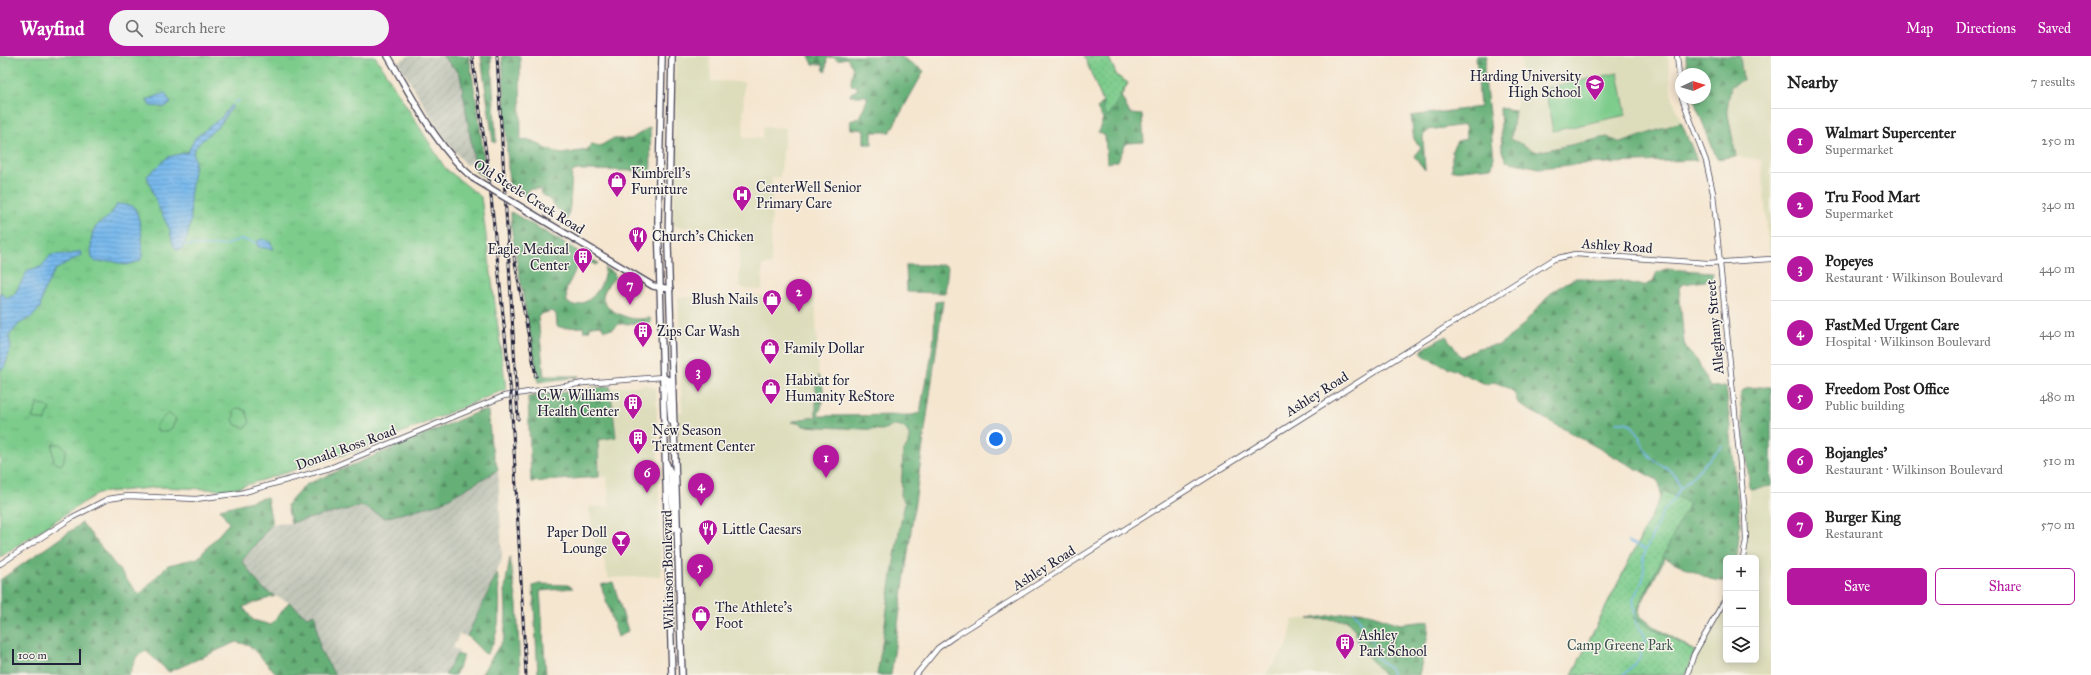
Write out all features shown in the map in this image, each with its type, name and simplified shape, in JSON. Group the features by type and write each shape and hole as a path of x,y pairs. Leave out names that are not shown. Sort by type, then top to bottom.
{"main road":[{"name":"Old Steele Creek Road","path":"388,56 438,139 454,161 473,178 606,259 660,289"},
{"name":"Wilkinson Boulevard","path":"662,56 658,220 672,675"},
{"name":"Wilkinson Boulevard","path":"672,56 668,230 679,529 682,675"},
{"path":"660,289 670,289"},
{"path":"663,377 668,380 670,420 675,425"},
{"path":"666,462 670,474 673,525 675,528 679,529"}],"street":[{"path":"1677,56 1678,68"},
{"name":"Alleghany Street","path":"1684,104 1710,177 1720,262 1746,529 1743,555"},
{"name":"Ashley Road","path":"916,675 929,657 949,640 1554,258 1570,254 1591,254 1720,262 1771,259"},
{"name":"Donald Ross Road","path":"0,564 73,517 108,499 134,496 196,500 241,492 330,468 504,396 584,383 663,377"},
{"path":"1687,675 1694,654 1723,603"}],"shaded area":[{"path":"409,56 442,56 460,73 475,162 466,165 445,139 398,62"},
{"path":"676,56 710,56 711,81 744,82 743,138 762,138 763,127 786,128 780,177 772,178 771,265 763,265 762,290 745,289 739,286 740,229 675,227 673,224"},
{"name":"Harding University High School","path":"1520,56 1668,56 1671,93 1681,122 1621,143 1607,137 1537,152 1511,139 1522,70"},
{"path":"1740,56 1771,56 1771,252 1769,253 1761,160 1736,156 1727,109 1731,86 1743,79"},
{"path":"678,297 802,297 815,300 821,423 925,426 890,675 686,675 678,412 682,412"},
{"path":"647,385 656,388 661,576 608,578 605,563 593,539 589,507 609,506 607,477 599,477 598,440 616,437 610,388"},
{"path":"498,470 502,559 467,637 459,634 453,648 459,651 445,675 335,675 320,650 315,614 307,617 289,602 262,588 242,561 272,524 291,523 362,506 441,503"},
{"path":"1771,486 1771,675 1687,675 1690,666 1723,605 1723,663 1759,663 1759,555 1744,555 1746,513 1750,489"},
{"path":"1359,613 1402,675 1265,675 1287,646 1290,638 1292,620"}],"green space":[{"path":"0,56 375,56 445,168 481,197 506,389 365,448 230,490 160,487 98,493 0,557"},
{"path":"442,56 469,56 479,117 486,178 476,172 460,74"},
{"path":"481,56 491,56 495,143 493,142"},
{"path":"502,56 520,56 521,140 533,141 547,149 561,154 587,150 591,144 600,146 612,139 631,139 650,127 651,175 642,171 577,170 572,172 570,206 567,221 551,201 541,193 540,189 528,189 528,198 509,187"},
{"path":"809,56 900,56 924,71 890,132 872,132 872,144 864,144 864,131 860,129 851,129 850,121 859,118 867,100 867,96 850,96 851,93 857,90 857,86 851,85 853,69 850,62 847,58 837,60 834,57 827,58 826,71 824,71 823,64 813,64"},
{"path":"1084,56 1108,56 1117,76 1128,83 1108,117 1103,110 1103,102"},
{"path":"1085,56 1108,56 1117,76 1128,83 1121,96 1130,114 1142,115 1144,142 1126,143 1118,161 1107,163 1105,136 1098,132 1103,119 1097,109 1103,102"},
{"path":"1476,56 1487,56 1484,70 1494,157 1492,167 1452,171 1452,150 1457,141 1466,139 1465,125 1428,130 1423,136 1425,170 1414,156 1421,147 1414,140 1411,116 1480,107"},
{"path":"1686,56 1740,56 1743,80 1731,86 1727,109 1736,156 1717,159 1695,104 1711,104 1711,68 1687,68"},
{"path":"1618,73 1626,115 1553,131 1545,88"},
{"path":"1500,108 1515,110 1511,139 1537,152 1607,137 1621,143 1681,122 1697,160 1582,164 1539,168 1506,161 1502,151"},
{"path":"511,212 598,263 596,265 583,259 580,260 566,290 567,302 573,306 591,298 596,293 602,282 605,268 614,273 615,277 603,296 603,301 606,305 621,315 633,319 650,318 651,323 619,324 613,329 604,330 601,325 591,326 589,331 584,331 583,327 563,328 557,326 556,314 552,311 541,314 538,317 544,376 579,377 538,382 511,228"},
{"path":"906,265 944,265 948,267 945,293 907,292"},
{"path":"1666,269 1713,272 1712,280 1683,284 1679,288 1684,343 1688,351 1697,360 1710,387 1726,386 1740,524 1737,555 1723,555 1723,581 1710,579 1665,558 1640,606 1639,614 1654,626 1688,647 1658,675 1572,675 1661,497 1660,485 1657,480 1520,405 1514,393 1508,388 1494,382 1488,385 1429,359 1422,354 1421,350 1446,336 1461,357 1478,348 1500,344 1516,332 1553,291 1576,278 1597,281 1617,280 1644,286 1653,281 1657,272"},
{"path":"943,301 891,675 877,675 905,503 901,497 903,451 908,444 908,432 897,425 882,430 803,426 803,424 791,422 816,417 816,384 819,375 823,389 822,406 818,414 820,416 912,415 920,413 926,379 928,377 934,337 935,302"},
{"path":"610,386 616,437 598,440 599,477 531,482 528,397"},
{"path":"1771,387 1771,486 1750,489 1740,398 1743,391 1750,388"},
{"path":"38,403 50,408 45,421 32,418"},
{"path":"240,408 246,411 250,422 245,428 236,425 233,420 235,409"},
{"path":"480,411 488,411 491,444 498,470 441,503 385,518 362,506 291,523 287,505 305,485"},
{"path":"168,413 176,419 172,428 165,432 157,430 156,425"},
{"path":"53,444 60,444 66,449 63,463 60,465 54,462"},
{"name":"Camp Greene Park","path":"1664,491 1689,503 1633,618 1695,651 1686,675 1572,675"},
{"path":"267,497 272,524 242,561 262,588 275,596 243,607 253,620 271,625 289,602 307,617 315,614 320,650 335,675 278,675 249,645 236,642 169,672 146,651 137,656 129,675 0,675 0,580 82,523 139,595 168,565 198,558 229,523 220,509"},
{"path":"510,557 517,604 520,675 481,675 504,638 506,617 505,588"},
{"path":"497,573 500,604 498,626 492,645 487,654 484,653 467,636"},
{"path":"613,582 628,631 618,637 601,585"},
{"path":"539,584 568,585 573,588 540,591 546,675 538,675 533,586"},
{"path":"1360,611 1400,624 1429,621 1428,635 1419,675 1383,675 1361,648 1355,636 1355,630 1346,620 1308,619"},
{"path":"457,654 464,656 455,675 445,675"}],"water":[{"path":"165,93 171,104 164,107 150,106 147,100"},
{"path":"231,105 233,107 222,122 193,151 195,163 190,198 191,220 187,238 182,249 177,250 173,245 170,230 157,204 147,176 168,157 188,152 195,138 222,117"},
{"path":"117,204 133,206 136,210 140,224 142,257 140,261 126,265 112,261 96,262 92,258 92,235 98,225 107,218"},
{"path":"263,239 270,242 274,249 258,247 257,241"},
{"path":"80,251 81,255 55,270 44,290 40,308 33,316 19,324 9,336 11,347 5,366 0,371 0,292 7,298 14,295 28,270 41,267 51,255 72,254"}],"waterway":[{"path":"235,103 239,100"},
{"path":"184,245 226,245 240,239 256,243"},
{"path":"1617,422 1628,423 1634,428 1648,454 1658,463 1671,471 1677,480 1680,489"},
{"path":"1624,675 1641,657 1640,651 1646,641 1644,634 1636,623 1633,599 1643,580 1643,559 1646,550 1662,513 1680,489 1722,446"},
{"path":"1628,541 1646,550"},
{"path":"1354,612 1358,616 1365,633 1372,640 1376,656 1391,670 1392,675"}],"railway":[{"path":"472,56 488,167 511,394 526,675"},
{"path":"497,56 518,419"},
{"path":"514,257 536,376"}],"place":[{"name":"Harding University High School","path":"1595,101"},
{"name":"Kimbrell's Furniture","path":"617,198"},
{"name":"CenterWell Senior Primary Care","path":"742,212"},
{"name":"Church's Chicken","path":"638,253"},
{"name":"Eagle Medical Center","path":"583,274"},
{"name":"Burger King","path":"630,305"},
{"name":"Tru Food Mart","path":"799,312"},
{"name":"Blush Nails","path":"772,316"},
{"name":"Zips Car Wash","path":"643,348"},
{"name":"Family Dollar","path":"770,365"},
{"name":"Popeyes","path":"698,392"},
{"name":"Habitat for Humanity ReStore","path":"771,405"},
{"name":"C.W. Williams Health Center","path":"633,420"},
{"name":"New Season Treatment Center","path":"638,455"},
{"name":"Walmart Supercenter","path":"826,478"},
{"name":"Bojangles'","path":"647,493"},
{"name":"FastMed Urgent Care","path":"701,506"},
{"name":"Little Caesars","path":"708,546"},
{"name":"Paper Doll Lounge","path":"621,557"},
{"name":"Freedom Post Office","path":"700,587"},
{"name":"The Athlete's Foot","path":"701,632"},
{"name":"Ashley Park School","path":"1345,660"}]}
